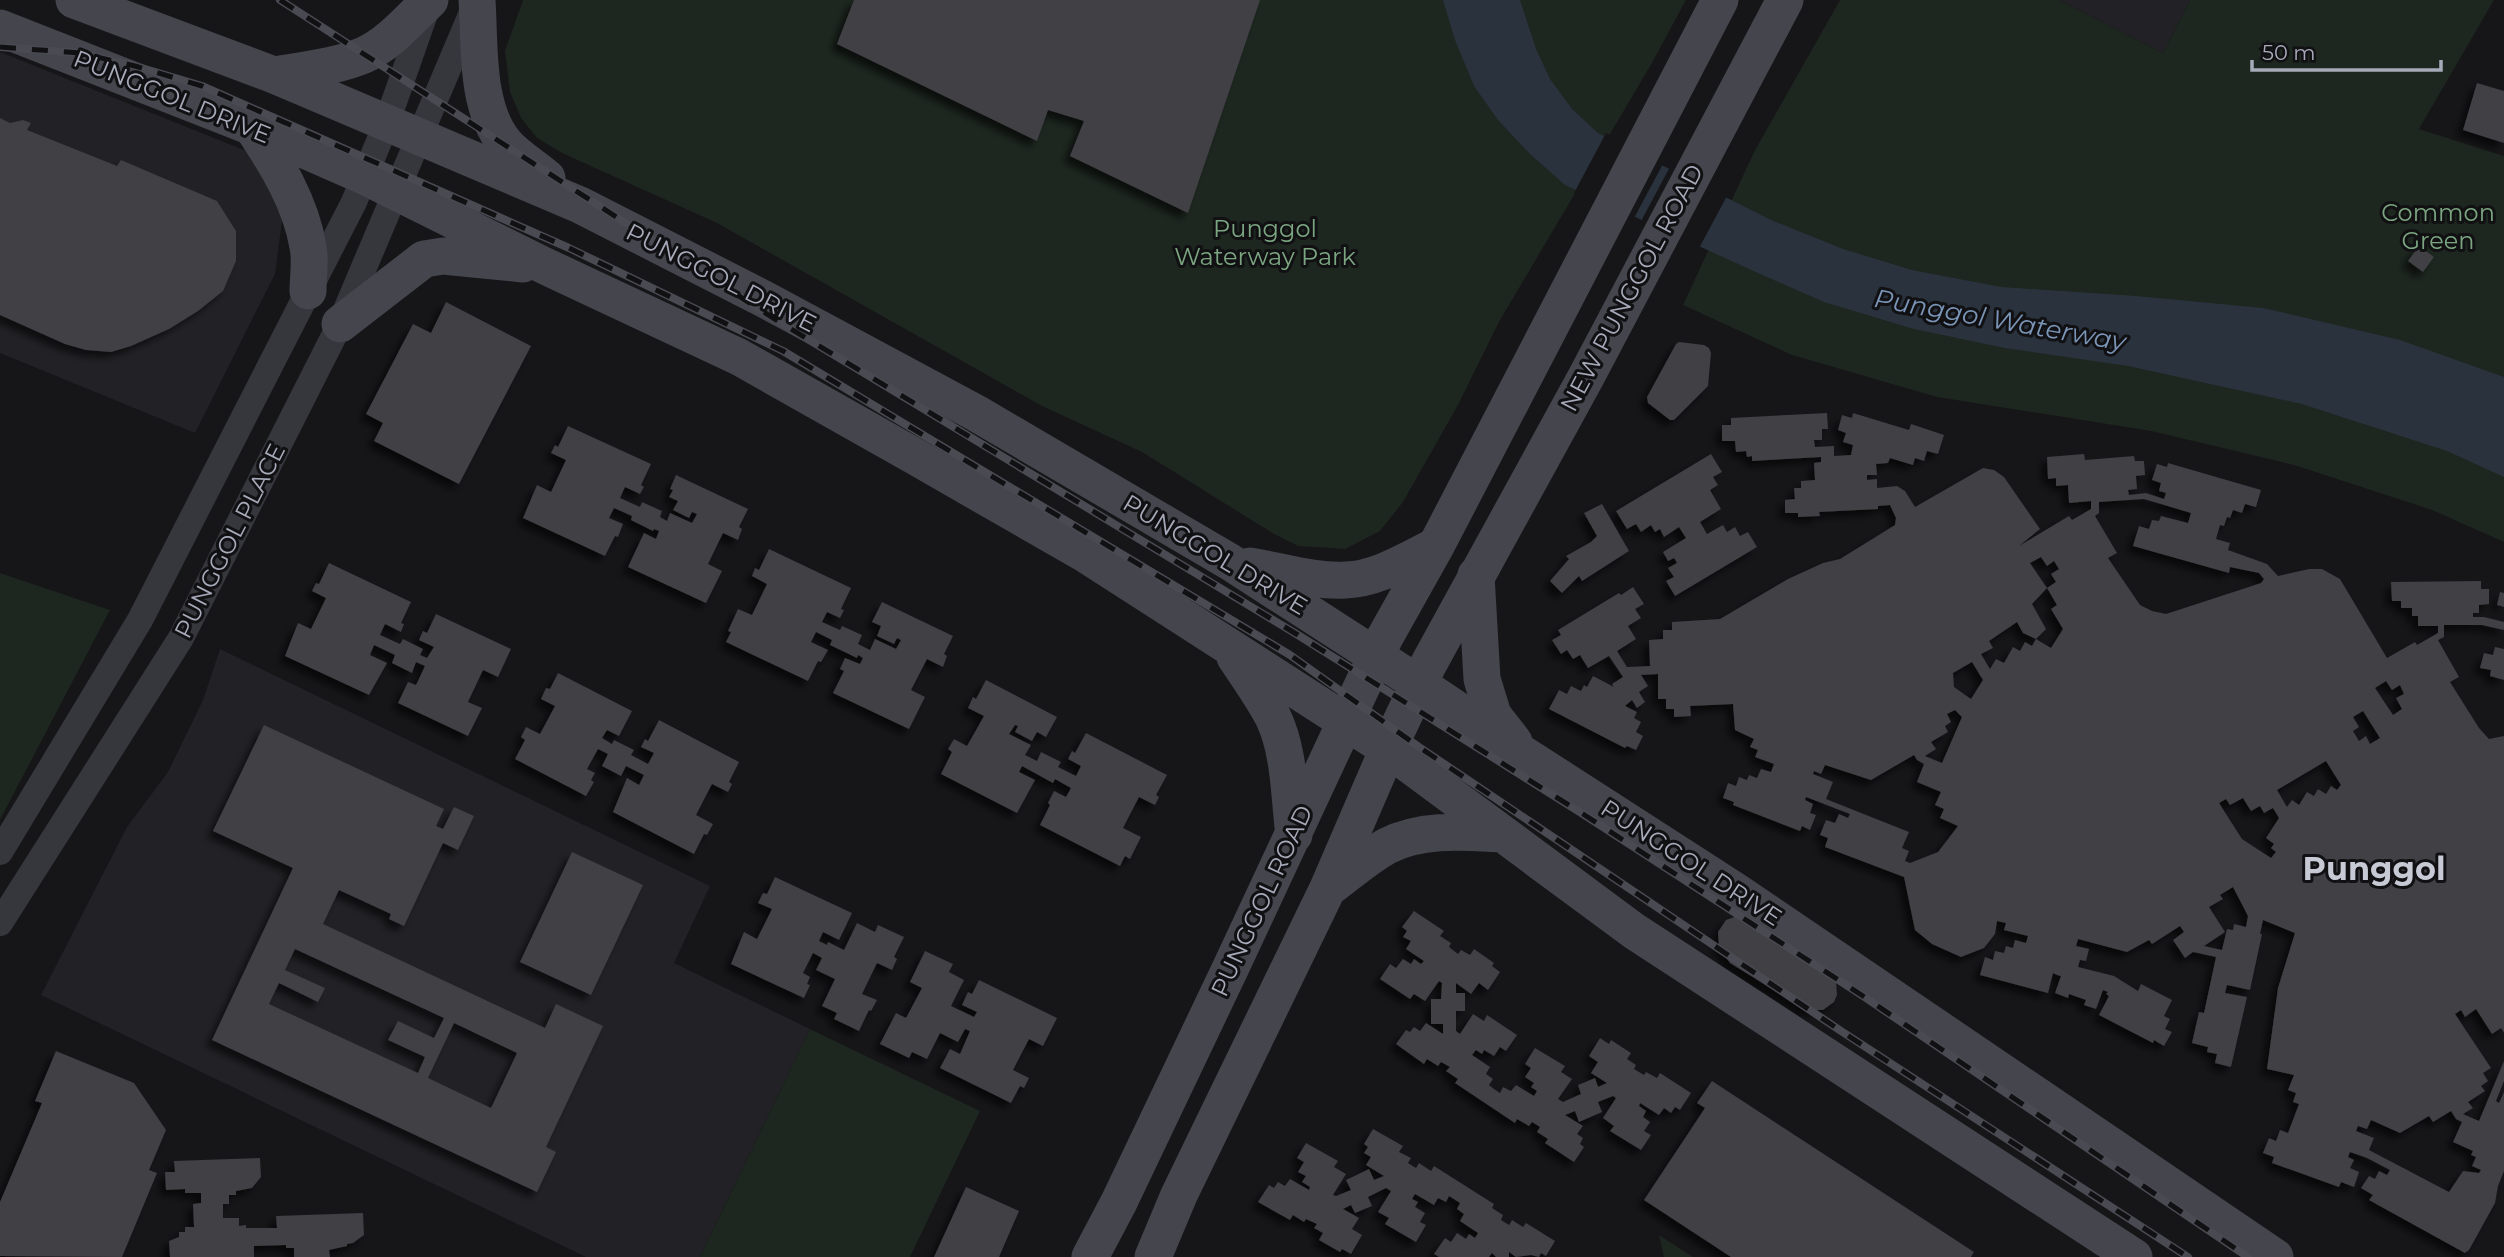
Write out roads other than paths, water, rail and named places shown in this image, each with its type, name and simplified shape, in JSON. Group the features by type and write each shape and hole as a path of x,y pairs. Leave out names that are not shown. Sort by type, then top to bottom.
{"street":[{"name":"PUNGGOL DRIVE","path":"74,0 274,75 580,205 762,298 976,413 1230,562 1377,656 1734,890 2274,1257"},
{"path":"274,75 321,67 363,55 383,44 430,0"},
{"name":"PUNGGOL PLACE","path":"0,852 140,620 354,202 387,122 430,0"},
{"path":"477,0 485,103 493,125 506,144 580,205"},
{"name":"PUNGGOL PLACE","path":"0,923 181,638 340,324 477,0"},
{"path":"1230,562 1330,580 1349,580 1370,576 1436,546 1720,0"},
{"name":"NEW PUNGGOL ROAD","path":"1476,574 1586,377 1780,8"},
{"name":"PUNGGOL DRIVE","path":"0,28 252,127 364,176 545,266 739,357 1085,554 1388,749 1634,932 2134,1257"},
{"path":"252,127 276,164 293,199 309,247 308,291"},
{"path":"340,324 424,259 443,256 545,266"},
{"name":"PUNGGOL ROAD","path":"1090,1257 1119,1202 1294,835 1385,637 1436,546"},
{"path":"1153,1257 1179,1195 1328,888 1388,749 1476,574"},
{"path":"1476,574 1482,679 1493,715 1523,754"},
{"path":"1224,643 1260,693 1274,719 1283,751 1294,835"},
{"path":"1328,888 1387,846 1411,837 1426,834 1501,834"}],"water":[{"name":"Punggol Waterway","path":"1443,0 1520,0 1536,49 1550,79 1572,109 1598,133 1771,220 1843,249 1912,270 2001,287 2263,308 2400,340 2504,377 2504,477 2447,451 2302,404 2128,366 2005,348 1914,329 1824,302 1749,269 1565,185 1530,154 1498,120 1474,86 1455,40"}],"railway":[{"path":"280,0 773,318 1298,635 1583,814 1863,996 2248,1257"},
{"path":"0,47 80,53 202,86 569,248 783,351 1290,655 1419,747 1841,1031 2188,1257"}],"district":[{"name":"Punggol","path":"2374,869"}],"park label":[{"name":"Common Green","path":"2438,227"},
{"name":"Punggol Waterway Park","path":"1265,243"}]}
